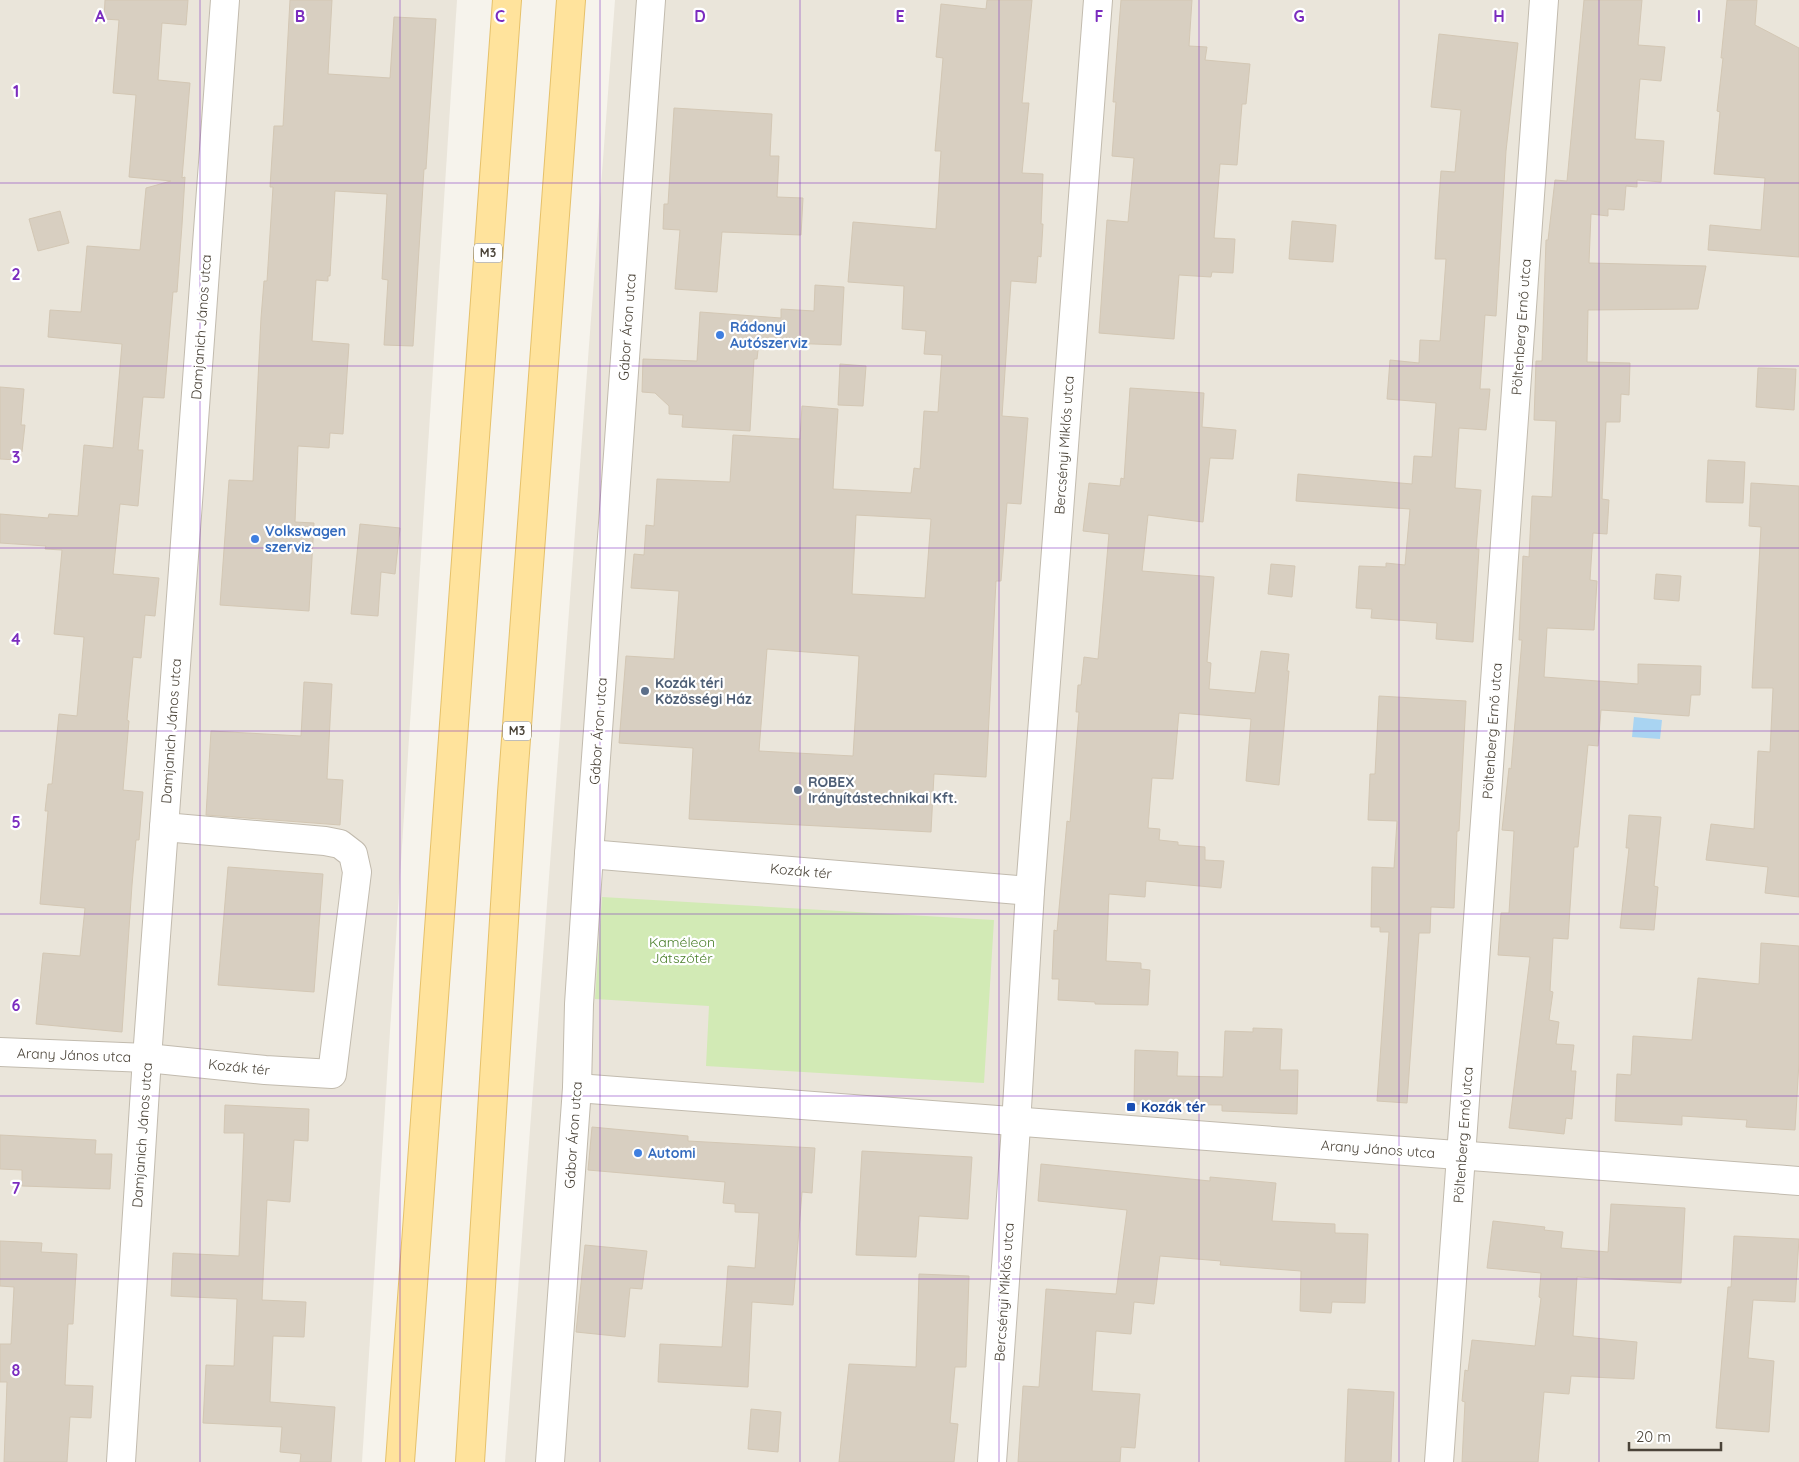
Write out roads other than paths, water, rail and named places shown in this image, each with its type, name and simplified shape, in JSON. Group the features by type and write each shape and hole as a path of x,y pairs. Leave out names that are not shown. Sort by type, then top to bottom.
{"main road":[{"name":"M3","path":"400,1462 507,0"},
{"name":"M3","path":"470,1462 512,793 571,0"}],"street":[{"name":"Damjanich János utca","path":"121,1462 147,1058 226,0"},
{"name":"Gábor Áron utca","path":"550,1462 577,1088 579,1004 589,854 651,0"},
{"name":"Bercsényi Miklós utca","path":"1030,891 1098,0"},
{"name":"Pöltenberg Ernő utca","path":"1439,1462 1544,0"},
{"name":"Kozák tér","path":"147,1058 265,1070 332,1074 357,872 353,854 340,844 325,841 164,827"},
{"name":"Kozák tér","path":"589,854 1030,891"},
{"path":"577,1088 1016,1122 1030,891"},
{"name":"Arany János utca","path":"0,1052 147,1058"},
{"name":"Bercsényi Miklós utca","path":"992,1462 1016,1122"},
{"name":"Arany János utca","path":"1016,1122 1799,1181"}],"water":[{"path":"1634,717 1662,720 1660,739 1632,737"}],"place":[{"name":"Rádonyi Autószerviz","path":"720,335"},
{"name":"Volkswagen szerviz","path":"255,539"},
{"name":"Kozák téri Közösségi Ház","path":"645,691"},
{"name":"ROBEX Irányítástechnikai Kft.","path":"798,790"},
{"name":"Kozák tér","path":"1131,1107"},
{"name":"Automi","path":"638,1153"}],"park label":[{"name":"Kaméleon Játszótér","path":"682,950"}]}
